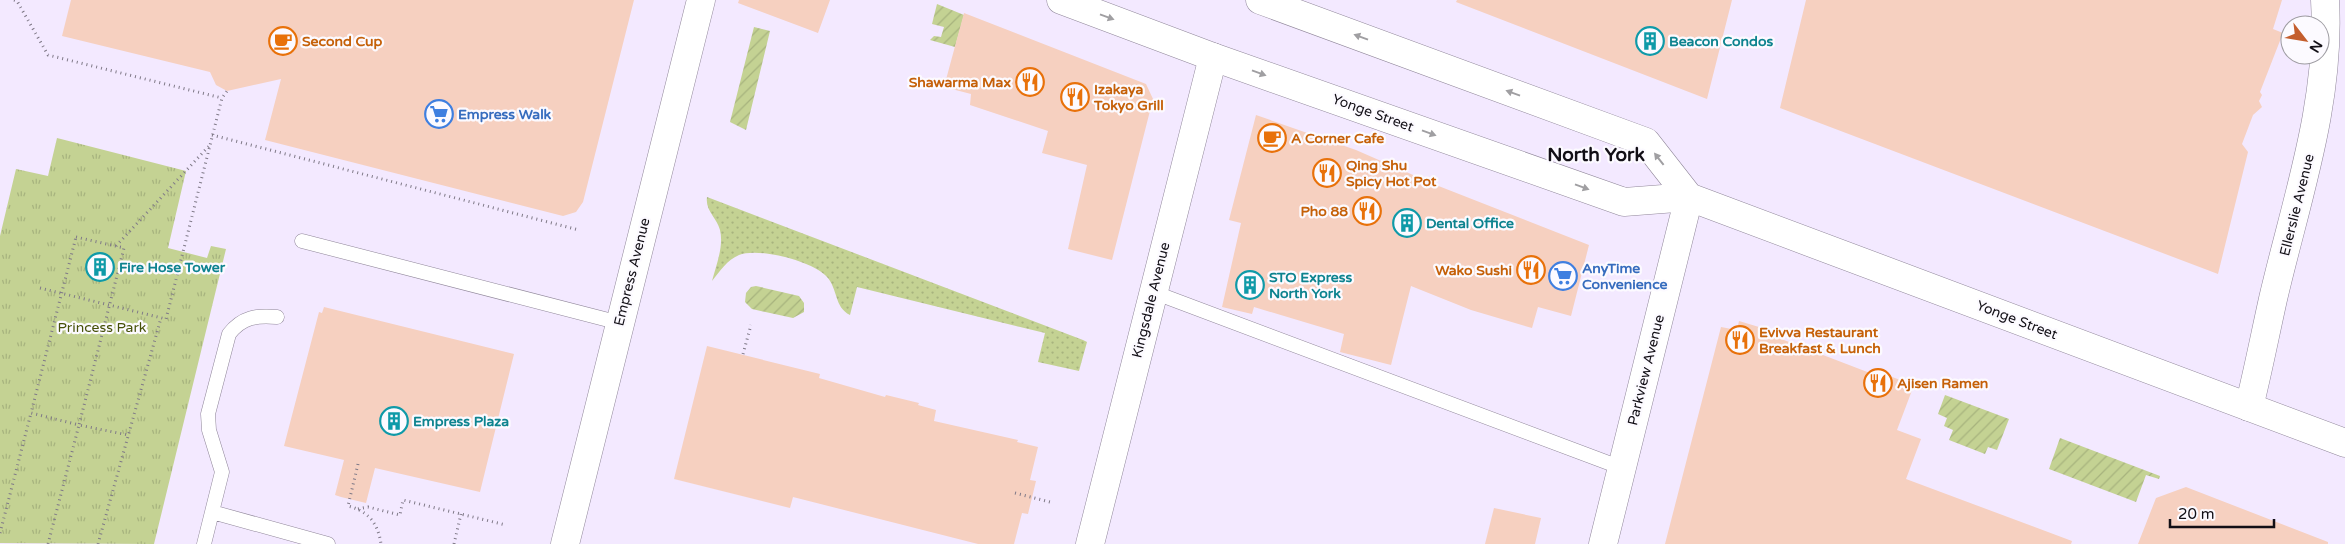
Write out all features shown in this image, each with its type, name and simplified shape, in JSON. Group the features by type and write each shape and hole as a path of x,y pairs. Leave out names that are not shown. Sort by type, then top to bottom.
{"street":[{"name":"Empress Avenue","path":"565,544 701,0"},
{"name":"Yonge Street","path":"1061,0 1624,202 1689,197 2345,443"},
{"path":"1260,0 1646,142 1689,197"},
{"name":"Ellerslie Avenue","path":"2249,407 2316,123 2325,63 2325,0"},
{"name":"Kingsdale Avenue","path":"1090,544 1213,56"},
{"name":"Parkview Avenue","path":"1603,544 1689,197"}],"lane":[{"path":"302,241 620,323"},
{"path":"1153,292 1622,468"},
{"path":"204,544 222,472 207,421 229,334 237,324 259,315 278,317"},
{"path":"212,512 328,544"}],"path":[{"path":"14,0 17,1 48,55 222,98"},
{"path":"40,288 166,319 212,135 222,98 227,92"},
{"path":"212,135 579,230"},
{"path":"115,246 210,146"},
{"path":"0,533 76,236 124,248 48,544"},
{"path":"98,544 161,318"},
{"path":"743,354 751,325"},
{"path":"32,413 128,435"},
{"path":"358,464 348,506 368,514 376,524 381,544"},
{"path":"1015,493 1050,502"},
{"path":"358,509 368,507 400,515 403,500 506,525"},
{"path":"454,544 461,514"}],"green space":[{"path":"937,4 964,15 955,47 930,40 934,36 941,37 944,27 932,24"},
{"path":"754,27 770,31 746,130 730,122"},
{"name":"Princess Park","path":"57,138 186,171 168,248 207,258 211,246 226,249 154,544 0,543 0,236 16,169 48,176"},
{"path":"707,197 1083,340 1087,342 1079,371 1038,362 1045,333 857,287 850,315 841,307 827,277 810,266 785,257 759,253 739,255 727,263 712,281 719,256 721,236 720,230 709,210"},
{"path":"756,286 799,296 804,303 804,312 793,318 752,309 745,302 746,293 751,287"},
{"path":"1945,395 2009,419 1997,450 1988,447 1985,454 1949,440 1953,430 1944,426 1947,418 1938,414"},
{"path":"2060,438 2160,476 2159,479 2146,475 2136,502 2049,469"}],"building":[{"name":"Empress Walk","path":"71,0 634,0 583,202 576,212 563,216 265,140 281,79 227,91 216,85 210,72 62,36"},
{"path":"739,0 830,0 818,33 738,3"},
{"name":"Beacon Condos","path":"1457,0 1732,0 1707,99 1456,2"},
{"path":"1806,0 2282,0 2273,29 2280,32 2280,41 2260,92 2262,95 2259,101 2262,107 2253,115 2242,144 2248,152 2218,274 1780,108"},
{"path":"964,13 1146,84 1153,99 1112,260 1068,249 1087,165 1042,153 1048,131 970,105 971,94 944,87"},
{"path":"1256,115 1356,150 1436,185 1589,245 1571,316 1538,307 1532,328 1471,310 1411,286 1391,365 1340,352 1344,334 1254,307 1252,314 1222,307 1241,223 1229,220"},
{"name":"Empress Plaza","path":"324,307 514,354 480,492 375,468 366,503 335,495 344,460 284,446 319,312 322,313"},
{"path":"1739,321 1769,330 1768,334 1883,378 1884,374 1914,385 1897,430 1921,439 1906,479 2072,541 2071,544 1665,544 1721,327 1737,330"},
{"path":"707,346 820,374 819,378 885,397 886,395 919,403 918,405 936,410 934,421 1018,440 1017,442 1038,447 1030,480 1036,481 1028,514 1022,513 1014,544 978,544 793,497 790,508 674,479"},
{"path":"2186,487 2328,542 2328,544 2138,544 2156,498"},
{"path":"1494,508 1541,518 1535,544 1485,544"}],"place":[{"name":"Second Cup","path":"283,41"},
{"name":"Beacon Condos","path":"1650,41"},
{"name":"Shawarma Max","path":"1030,82"},
{"name":"Izakaya Tokyo Grill","path":"1075,97"},
{"name":"Empress Walk","path":"439,114"},
{"name":"A Corner Cafe","path":"1272,138"},
{"name":"Qing Shu Spicy Hot Pot","path":"1327,173"},
{"name":"Pho 88","path":"1367,211"},
{"name":"Dental Office","path":"1407,223"},
{"name":"Fire Hose Tower","path":"100,267"},
{"name":"Wako Sushi","path":"1531,270"},
{"name":"AnyTime Convenience","path":"1563,276"},
{"name":"STO Express North York","path":"1250,285"},
{"name":"Evivva Restaurant Breakfast & Lunch","path":"1740,340"},
{"name":"Ajisen Ramen","path":"1878,383"},
{"name":"Empress Plaza","path":"394,421"}],"district":[{"name":"North York","path":"1596,155"}]}
